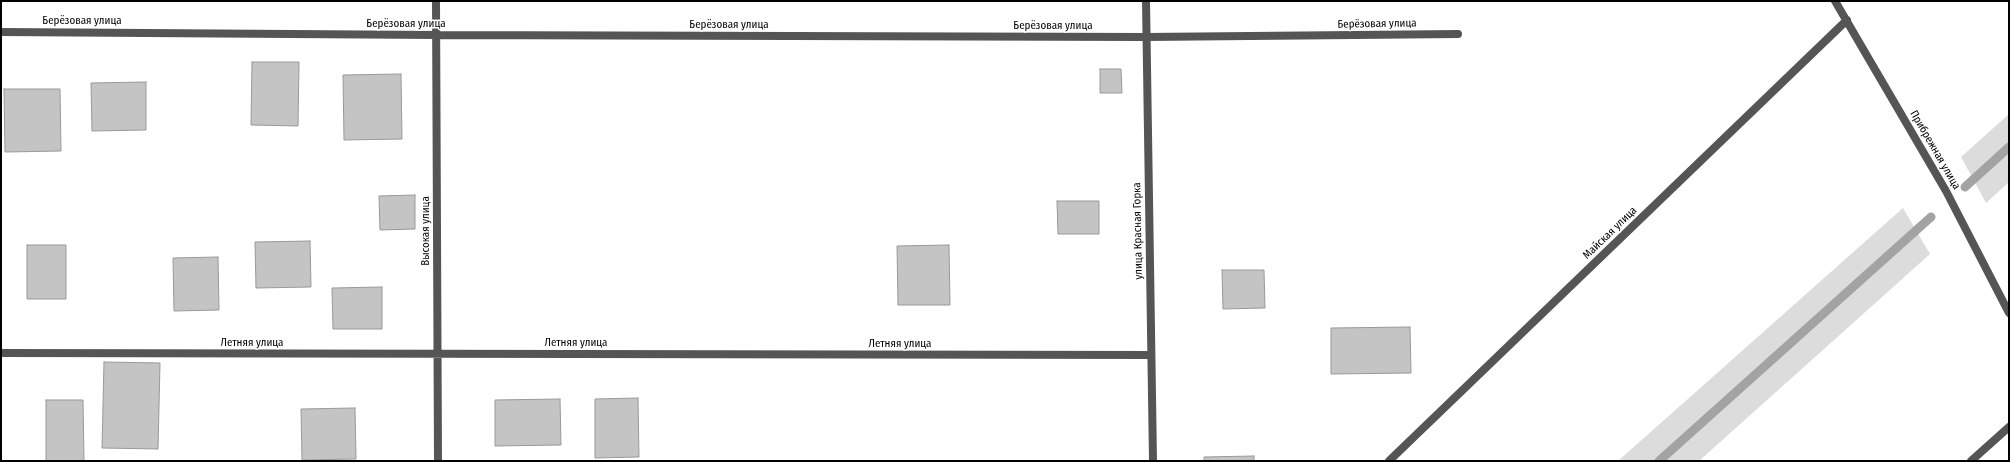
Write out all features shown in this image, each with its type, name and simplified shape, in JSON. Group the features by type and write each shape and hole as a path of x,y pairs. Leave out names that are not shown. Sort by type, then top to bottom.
{"street":[{"name":"Высокая улица","path":"436,1 438,461"},
{"name":"улица Красная Горка","path":"1146,1 1153,461"},
{"name":"Прибрежная улица","path":"1835,1 1946,191 2009,313"},
{"name":"Майская улица","path":"1389,461 1847,20"},
{"name":"Берёзовая улица","path":"1,32 1146,37 1458,34"},
{"name":"Летняя улица","path":"1,354 1151,355"},
{"path":"1971,461 2009,426"}],"shaded area":[{"path":"2009,114 2009,182 1986,203 1961,157"},
{"path":"1903,208 1930,254 1699,461 1618,461"}],"building":[{"path":"252,62 299,62 298,126 251,125"},
{"path":"1100,69 1121,69 1122,93 1100,93"},
{"path":"401,74 402,139 344,140 343,75"},
{"path":"146,82 146,130 92,131 91,83"},
{"path":"4,89 60,89 61,151 5,152"},
{"path":"415,195 415,229 380,230 379,196"},
{"path":"1057,201 1099,201 1099,234 1058,234"},
{"path":"310,241 311,287 256,288 255,242"},
{"path":"27,245 66,245 66,299 27,299"},
{"path":"949,245 950,305 898,305 897,246"},
{"path":"218,257 219,310 174,311 173,258"},
{"path":"1222,270 1264,270 1265,308 1223,309"},
{"path":"382,287 382,329 333,329 332,288"},
{"path":"1410,327 1411,373 1331,374 1331,328"},
{"path":"104,362 160,363 158,449 102,448"},
{"path":"638,398 639,457 595,458 595,399"},
{"path":"560,399 561,445 495,446 495,400"},
{"path":"46,400 83,400 84,461 46,461"},
{"path":"355,408 356,459 302,460 301,409"},
{"path":"1254,456 1254,461 1204,461 1204,457"}],"waterway":[{"path":"1965,187 2009,147"},
{"path":"1659,461 1931,217"}]}
